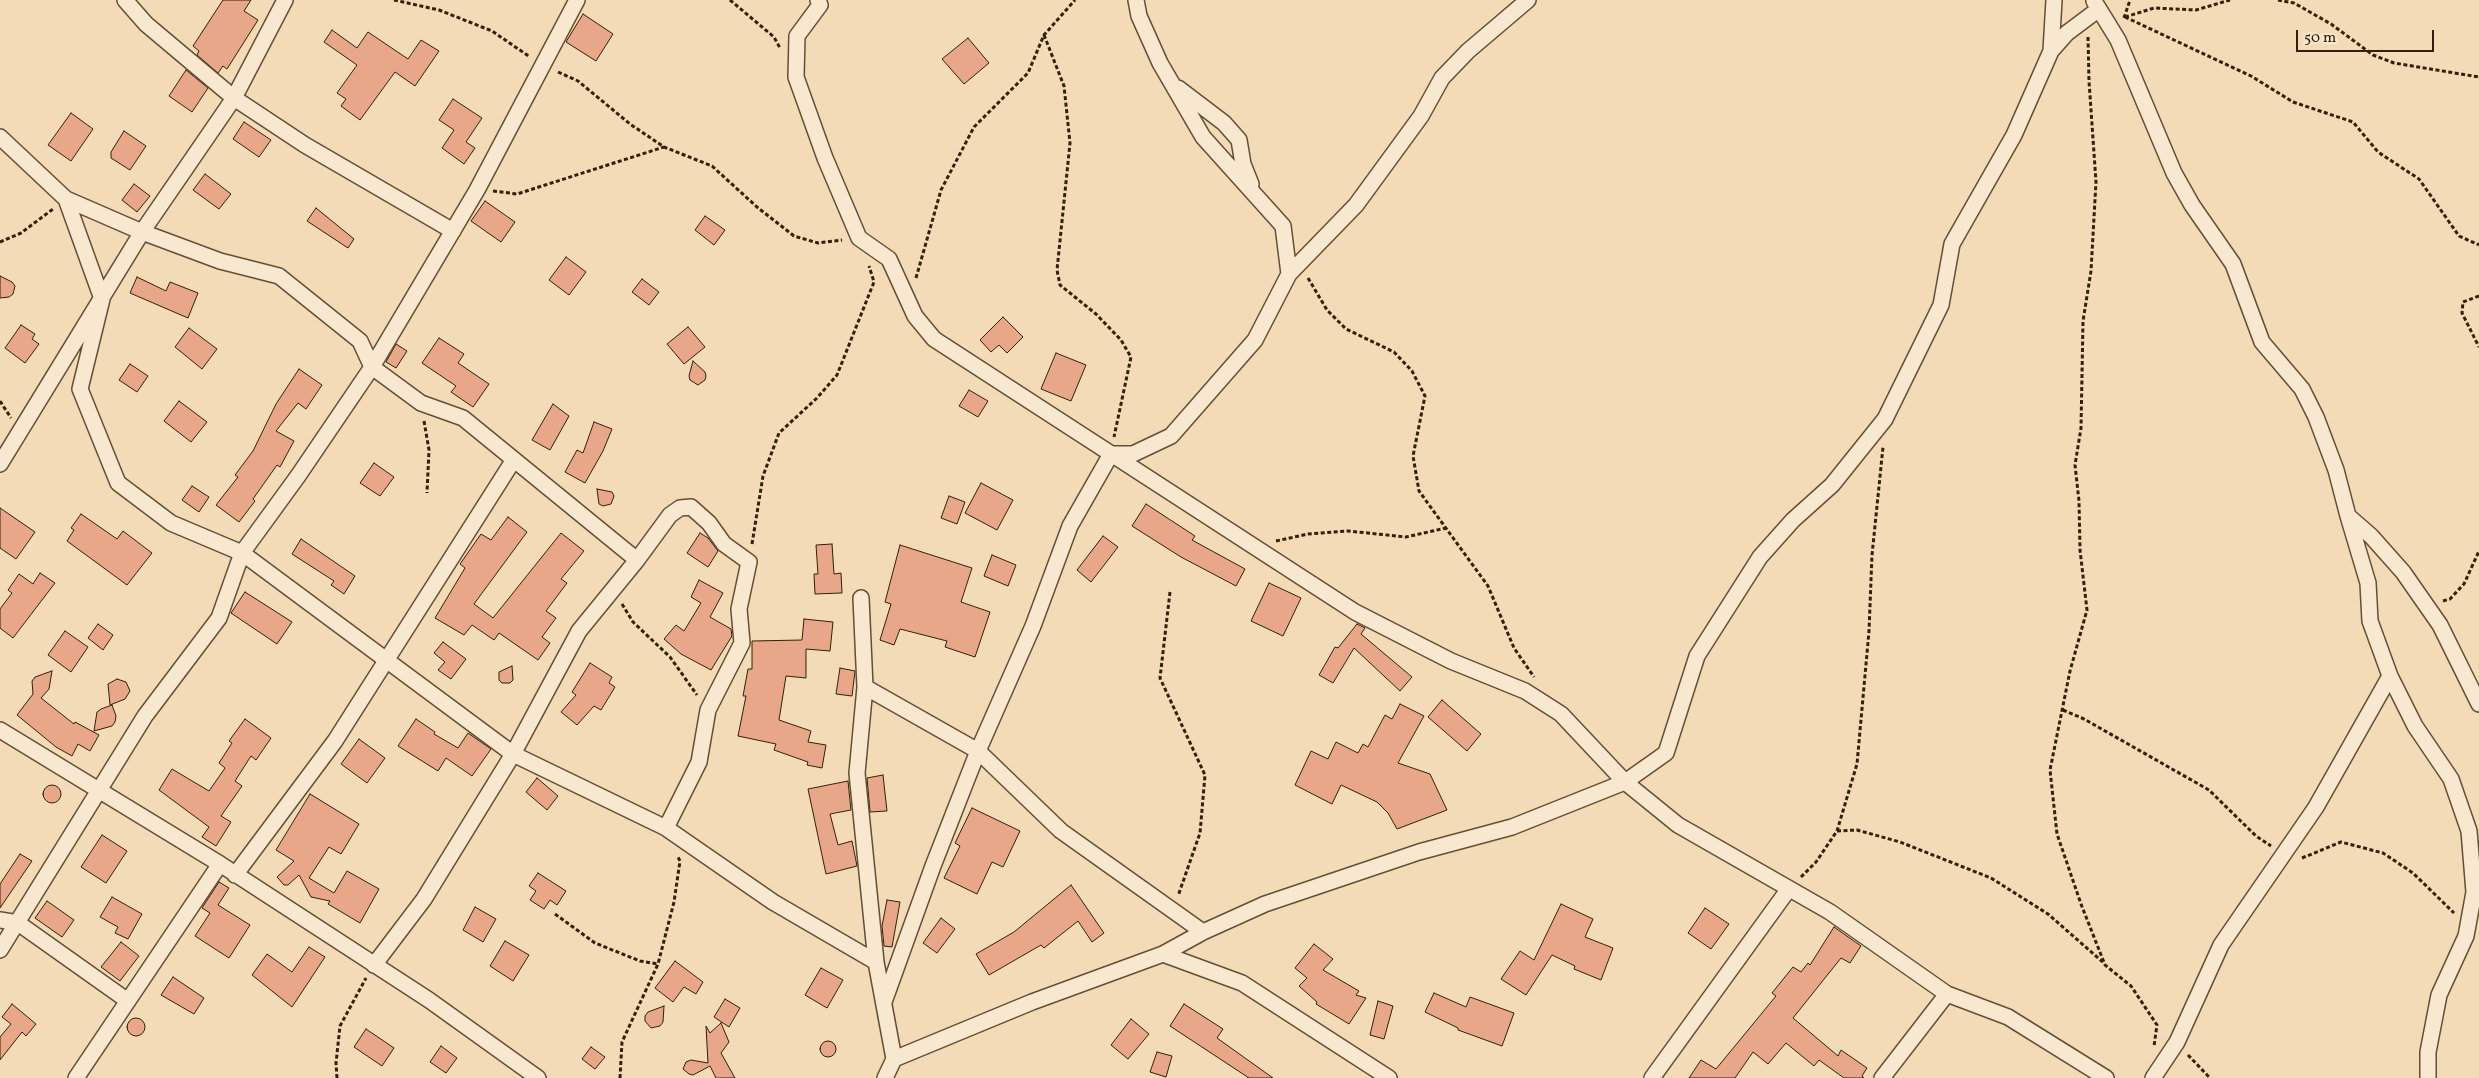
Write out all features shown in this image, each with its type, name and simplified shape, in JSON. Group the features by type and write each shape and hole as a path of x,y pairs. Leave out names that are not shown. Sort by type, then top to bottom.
{"street":[{"path":"126,0 146,24 234,98 305,145 453,231"},
{"path":"0,464 142,232 234,98 285,0"},
{"path":"0,950 145,716 219,618 242,553 298,476 372,367 477,190 577,0"},
{"path":"818,0 820,5 797,36 796,78 824,158 859,238 889,259 915,316 934,339 1111,454 1164,486 1215,523 1355,612 1452,661 1525,691 1561,714 1626,782 1678,825 1788,890 1830,912 1947,994 2008,1017 2106,1078"},
{"path":"1136,0 1139,16 1172,83 1203,137 1283,226 1289,274"},
{"path":"1111,454 1133,454 1171,436 1255,340 1289,274 1356,205 1421,116 1442,78 1468,51 1528,0"},
{"path":"2051,51 2054,0"},
{"path":"894,1060 1032,1002 1163,954 1203,932 1265,904 1419,852 1512,827 1626,782 1666,753 1697,656 1760,556 1794,520 1832,485 1886,419 1941,306 1952,244 2014,135 2051,51 2067,33 2094,9 2118,40 2174,173 2192,205 2233,264 2262,342 2302,389 2316,417 2336,470 2368,583 2370,620 2390,676 2415,726 2451,779 2469,831 2474,892 2466,936 2439,995 2428,1052 2428,1078"},
{"path":"1172,83 1224,123 1239,140 1243,164 1254,193"},
{"path":"0,138 66,199 142,232 220,261 279,276 360,340 372,367 421,403 463,418 513,461 637,560"},
{"path":"66,199 102,299 80,389 118,483 171,523 242,553 513,754 666,828 774,902 876,962"},
{"path":"884,1003 933,866 978,751 1033,626 1070,526 1111,454"},
{"path":"235,875 335,741 513,461"},
{"path":"374,965 424,899 513,754 579,631 637,560 670,515 680,508 691,507 709,523 724,544 749,562 739,610 742,643 708,710 699,762 666,828"},
{"path":"2348,516 2371,536 2403,572 2440,625 2479,704"},
{"path":"861,598 865,687 857,773 876,962 894,1060 885,1078"},
{"path":"2153,1078 2177,1042 2221,945 2316,807 2390,676"},
{"path":"865,687 978,751 1061,832 1203,932"},
{"path":"0,730 220,864 429,1000 538,1078"},
{"path":"76,1078 220,864"},
{"path":"1652,1078 1788,890"},
{"path":"0,920 18,923 128,1001"},
{"path":"1163,954 1242,983 1389,1078"},
{"path":"1882,1078 1947,994"}],"path":[{"path":"394,0 439,10 492,31 542,64 578,81 630,124 664,146 712,166 757,207 794,236 818,243 859,238"},
{"path":"730,0 774,36 782,53"},
{"path":"914,287 924,244 945,182 974,127 1028,73 1044,35 1074,0"},
{"path":"2230,0 2196,10 2154,8 2124,17 2251,76 2293,102 2353,122 2378,152 2419,178 2459,236 2479,245"},
{"path":"2278,0 2294,3 2316,15 2373,55 2394,63 2479,77"},
{"path":"2094,9 2089,81 2096,182 2091,271 2083,321 2081,428 2075,465 2079,501 2080,550 2087,610 2050,770 2057,834 2081,904 2106,965"},
{"path":"1044,35 1064,86 1070,143 1057,270 1060,286 1096,314 1121,340 1131,357 1111,454"},
{"path":"477,190 517,194 664,146"},
{"path":"0,242 21,233 66,199"},
{"path":"1300,263 1327,310 1346,329 1394,352 1412,371 1425,396 1413,456 1420,491 1488,586 1514,648 1535,678"},
{"path":"749,562 763,476 779,433 817,398 837,374 874,282 868,264"},
{"path":"2479,296 2463,302 2462,313 2479,347"},
{"path":"421,403 429,450 427,493"},
{"path":"1788,890 1816,862 1837,831 1857,764 1868,648 1872,555 1886,419"},
{"path":"1253,546 1308,534 1348,530 1406,537 1446,528"},
{"path":"2425,606 2450,599 2464,584 2479,551"},
{"path":"614,589 633,622 670,657 708,710"},
{"path":"1170,592 1160,678 1205,775 1200,833 1173,911"},
{"path":"2063,710 2084,719 2209,790 2256,836 2282,854 2303,858 2341,842 2383,854 2413,873 2452,909 2466,936"},
{"path":"1837,831 1857,830 1900,842 1991,878 2048,914 2131,986 2157,1025 2154,1051"},
{"path":"620,1078 622,1042 658,964 674,902 680,861 677,852"},
{"path":"555,914 595,943 640,961 658,964"},
{"path":"337,1078 336,1064 340,1026 355,994 374,965"},
{"path":"2177,1042 2210,1078"}],"building":[{"path":"223,0 251,0 244,11 258,20 227,69 223,66 218,73 197,55 199,51 193,46"},
{"path":"583,14 613,34 596,61 566,42"},
{"path":"332,30 357,48 368,32 408,59 421,40 439,51 415,86 395,72 360,120 341,106 346,99 337,93 357,65 324,42"},
{"path":"968,38 989,63 964,84 942,59"},
{"path":"186,70 208,88 192,112 169,96"},
{"path":"453,99 482,118 466,142 475,148 464,164 442,148 454,130 439,120"},
{"path":"71,113 93,129 71,161 48,145"},
{"path":"244,122 271,140 259,157 233,139"},
{"path":"124,131 146,146 130,170 111,158 111,152"},
{"path":"205,174 231,194 219,209 193,190"},
{"path":"134,184 150,196 137,212 122,200"},
{"path":"485,201 515,222 501,242 471,221"},
{"path":"316,208 354,239 348,248 307,221"},
{"path":"705,216 725,230 714,245 695,230"},
{"path":"566,257 586,272 569,295 549,280"},
{"path":"0,276 12,282 15,286 13,294 9,297 0,298"},
{"path":"137,277 166,291 170,282 198,293 188,318 130,293"},
{"path":"642,279 659,292 649,305 632,292"},
{"path":"1003,317 1023,337 1007,353 999,345 991,352 980,340"},
{"path":"21,325 35,334 32,339 39,344 25,363 5,348"},
{"path":"688,327 705,347 684,364 667,344"},
{"path":"189,328 217,349 202,369 175,347"},
{"path":"439,338 464,354 458,363 489,384 473,407 451,392 456,386 422,363"},
{"path":"396,344 407,351 396,368 386,362"},
{"path":"1056,353 1086,365 1071,401 1041,389"},
{"path":"693,361 705,372 706,376 705,380 698,385 690,380 689,376"},
{"path":"130,364 148,376 137,392 119,380"},
{"path":"299,369 322,385 306,409 298,403 276,431 294,441 280,467 277,465 253,499 255,501 239,522 216,505 238,477 235,475 253,451 276,404"},
{"path":"969,390 988,401 978,417 959,406"},
{"path":"179,401 207,422 191,442 164,421"},
{"path":"553,404 569,416 550,450 532,440"},
{"path":"594,422 612,429 603,451 585,483 565,472 577,450 583,453"},
{"path":"374,463 394,477 380,496 360,483"},
{"path":"981,483 1013,500 997,530 965,513"},
{"path":"192,486 209,497 199,512 182,500"},
{"path":"597,489 612,492 614,496 611,504 603,506 599,504"},
{"path":"949,496 965,502 957,524 941,518"},
{"path":"1146,504 1195,536 1192,540 1245,569 1236,586 1181,557 1132,526"},
{"path":"0,508 35,532 16,559 0,548"},
{"path":"81,514 117,539 123,531 152,553 127,585 67,541 74,530 71,528"},
{"path":"508,517 527,532 474,604 493,618 561,533 584,551 561,579 567,583 546,611 556,618 542,637 550,643 538,660 499,633 494,640 472,625 464,635 435,618 465,568 460,564 481,534 491,540"},
{"path":"700,533 708,538 718,551 708,567 687,553"},
{"path":"1103,536 1118,547 1091,582 1077,570"},
{"path":"301,539 355,576 344,594 331,585 334,581 292,554"},
{"path":"832,544 834,574 841,573 842,593 815,594 814,574 818,574 816,545"},
{"path":"900,545 972,568 961,602 990,612 975,657 945,647 947,641 900,629 894,645 880,640 891,604 885,602"},
{"path":"992,555 1016,565 1008,586 984,576"},
{"path":"40,573 55,583 13,638 0,628 0,609 12,593 8,590 19,574 33,584"},
{"path":"699,580 723,593 710,617 731,629 732,636 711,670 681,654 664,639 676,625 684,631 701,603 691,597"},
{"path":"1269,583 1301,598 1283,636 1251,621"},
{"path":"245,592 292,622 277,644 231,613"},
{"path":"804,619 833,622 830,651 806,649 806,678 786,676 779,720 811,731 808,742 826,745 822,768 807,765 808,762 774,750 776,744 738,736 746,696 743,696 748,669 752,669 752,641 802,640"},
{"path":"98,624 113,635 103,650 88,638"},
{"path":"1357,624 1365,628 1361,634 1412,677 1400,691 1354,648 1333,683 1319,675 1335,647 1338,648"},
{"path":"65,631 88,647 71,672 48,655"},
{"path":"443,642 466,659 451,679 438,670 445,662 434,653"},
{"path":"590,663 612,677 609,683 615,687 601,710 594,706 577,725 561,712 576,695 572,692"},
{"path":"512,666 513,680 510,683 502,683 499,680 499,672"},
{"path":"840,668 855,671 852,696 836,694"},
{"path":"52,671 49,689 41,698 74,724 75,722 99,735 90,751 78,744 72,756 56,747 17,715 33,694 32,681 35,677"},
{"path":"117,679 126,682 130,691 125,699 110,705 108,684"},
{"path":"1442,700 1481,734 1467,751 1428,717"},
{"path":"1400,704 1424,716 1398,763 1430,774 1447,810 1397,829 1388,813 1377,802 1341,785 1332,804 1295,785 1311,751 1328,759 1336,742 1358,753 1363,744 1368,747 1385,715 1392,719"},
{"path":"112,705 116,716 115,722 112,726 94,731 97,712"},
{"path":"245,719 271,738 256,760 251,756 235,781 242,786 221,816 231,822 216,846 202,837 209,827 159,790 172,769 209,791 225,768 219,763 232,743 229,741"},
{"path":"416,719 435,732 434,734 458,748 468,733 491,749 472,776 446,758 438,771 398,746"},
{"path":"359,739 385,758 367,783 341,764"},
{"path":"883,775 887,811 870,812 867,778"},
{"path":"537,778 558,796 547,810 526,792"},
{"path":"848,781 851,810 830,814 838,845 852,841 857,866 826,874 808,789"},
{"path":"52,785 60,790 61,794 56,802 52,803 44,798 43,794 48,786"},
{"path":"310,794 359,824 341,854 329,847 309,878 334,893 347,871 379,889 360,923 328,904 330,901 311,897 299,875 288,885 284,885 277,877 294,861 276,850"},
{"path":"972,808 1020,831 1003,867 992,862 977,894 944,878 960,846 955,843"},
{"path":"102,835 127,851 106,883 81,867"},
{"path":"20,854 32,861 0,908 0,884"},
{"path":"538,873 566,891 557,905 550,900 544,909 530,900 536,891 529,886"},
{"path":"219,882 229,888 218,905 250,925 229,958 195,936 210,913 202,908"},
{"path":"1071,885 1104,933 1092,942 1078,921 1044,948 1041,945 989,975 976,954 1014,932"},
{"path":"112,897 142,914 128,939 115,933 118,927 100,917"},
{"path":"887,900 900,902 892,947 884,946 882,926"},
{"path":"47,901 74,920 62,937 35,918"},
{"path":"1561,904 1593,919 1585,937 1613,948 1601,980 1574,969 1575,966 1552,955 1526,995 1501,979 1520,951 1534,960"},
{"path":"475,907 496,919 483,942 463,930"},
{"path":"1705,908 1729,924 1711,949 1688,933"},
{"path":"941,918 955,929 937,953 923,943"},
{"path":"1834,927 1861,946 1850,963 1841,958 1793,1018 1838,1056 1841,1050 1867,1068 1862,1076 1864,1078 1844,1078 1819,1060 1814,1066 1786,1043 1768,1064 1753,1052 1735,1078 1689,1078 1701,1060 1716,1069 1776,996 1772,993 1793,967 1801,972 1808,963 1810,965"},
{"path":"505,941 529,955 513,981 490,966"},
{"path":"121,942 139,956 120,981 101,967"},
{"path":"1314,944 1333,959 1323,970 1359,991 1356,995 1366,998 1349,1024 1316,1004 1317,1002 1299,986 1307,978 1295,968"},
{"path":"309,947 325,957 292,1007 252,975 267,954 292,972"},
{"path":"675,961 703,982 696,994 684,987 673,1002 655,988"},
{"path":"821,968 843,980 827,1008 805,995"},
{"path":"173,977 204,998 194,1014 161,995"},
{"path":"1434,993 1466,1007 1470,997 1514,1013 1502,1046 1458,1030 1458,1028 1425,1012"},
{"path":"725,999 740,1008 729,1027 714,1017"},
{"path":"1378,1001 1393,1006 1384,1039 1370,1035"},
{"path":"12,1004 36,1024 26,1036 22,1032 0,1060 0,1037 11,1024 2,1017"},
{"path":"1184,1004 1223,1029 1217,1038 1273,1078 1249,1078 1170,1026"},
{"path":"664,1006 663,1022 660,1026 651,1028 645,1021 645,1016 648,1012"},
{"path":"136,1018 142,1021 145,1027 142,1033 136,1036 130,1033 127,1027 130,1021"},
{"path":"1131,1019 1149,1034 1128,1059 1111,1045"},
{"path":"721,1023 729,1042 721,1053 735,1078 716,1078 710,1066 693,1075 689,1074 683,1069 686,1062 691,1060 708,1063 706,1026 710,1033"},
{"path":"366,1029 394,1048 382,1066 354,1047"},
{"path":"825,1041 831,1041 836,1046 834,1055 825,1057 820,1052 820,1046"},
{"path":"441,1046 457,1058 446,1073 430,1062"},
{"path":"591,1047 605,1057 595,1069 582,1059"},
{"path":"1157,1052 1172,1056 1166,1077 1150,1072"}]}
